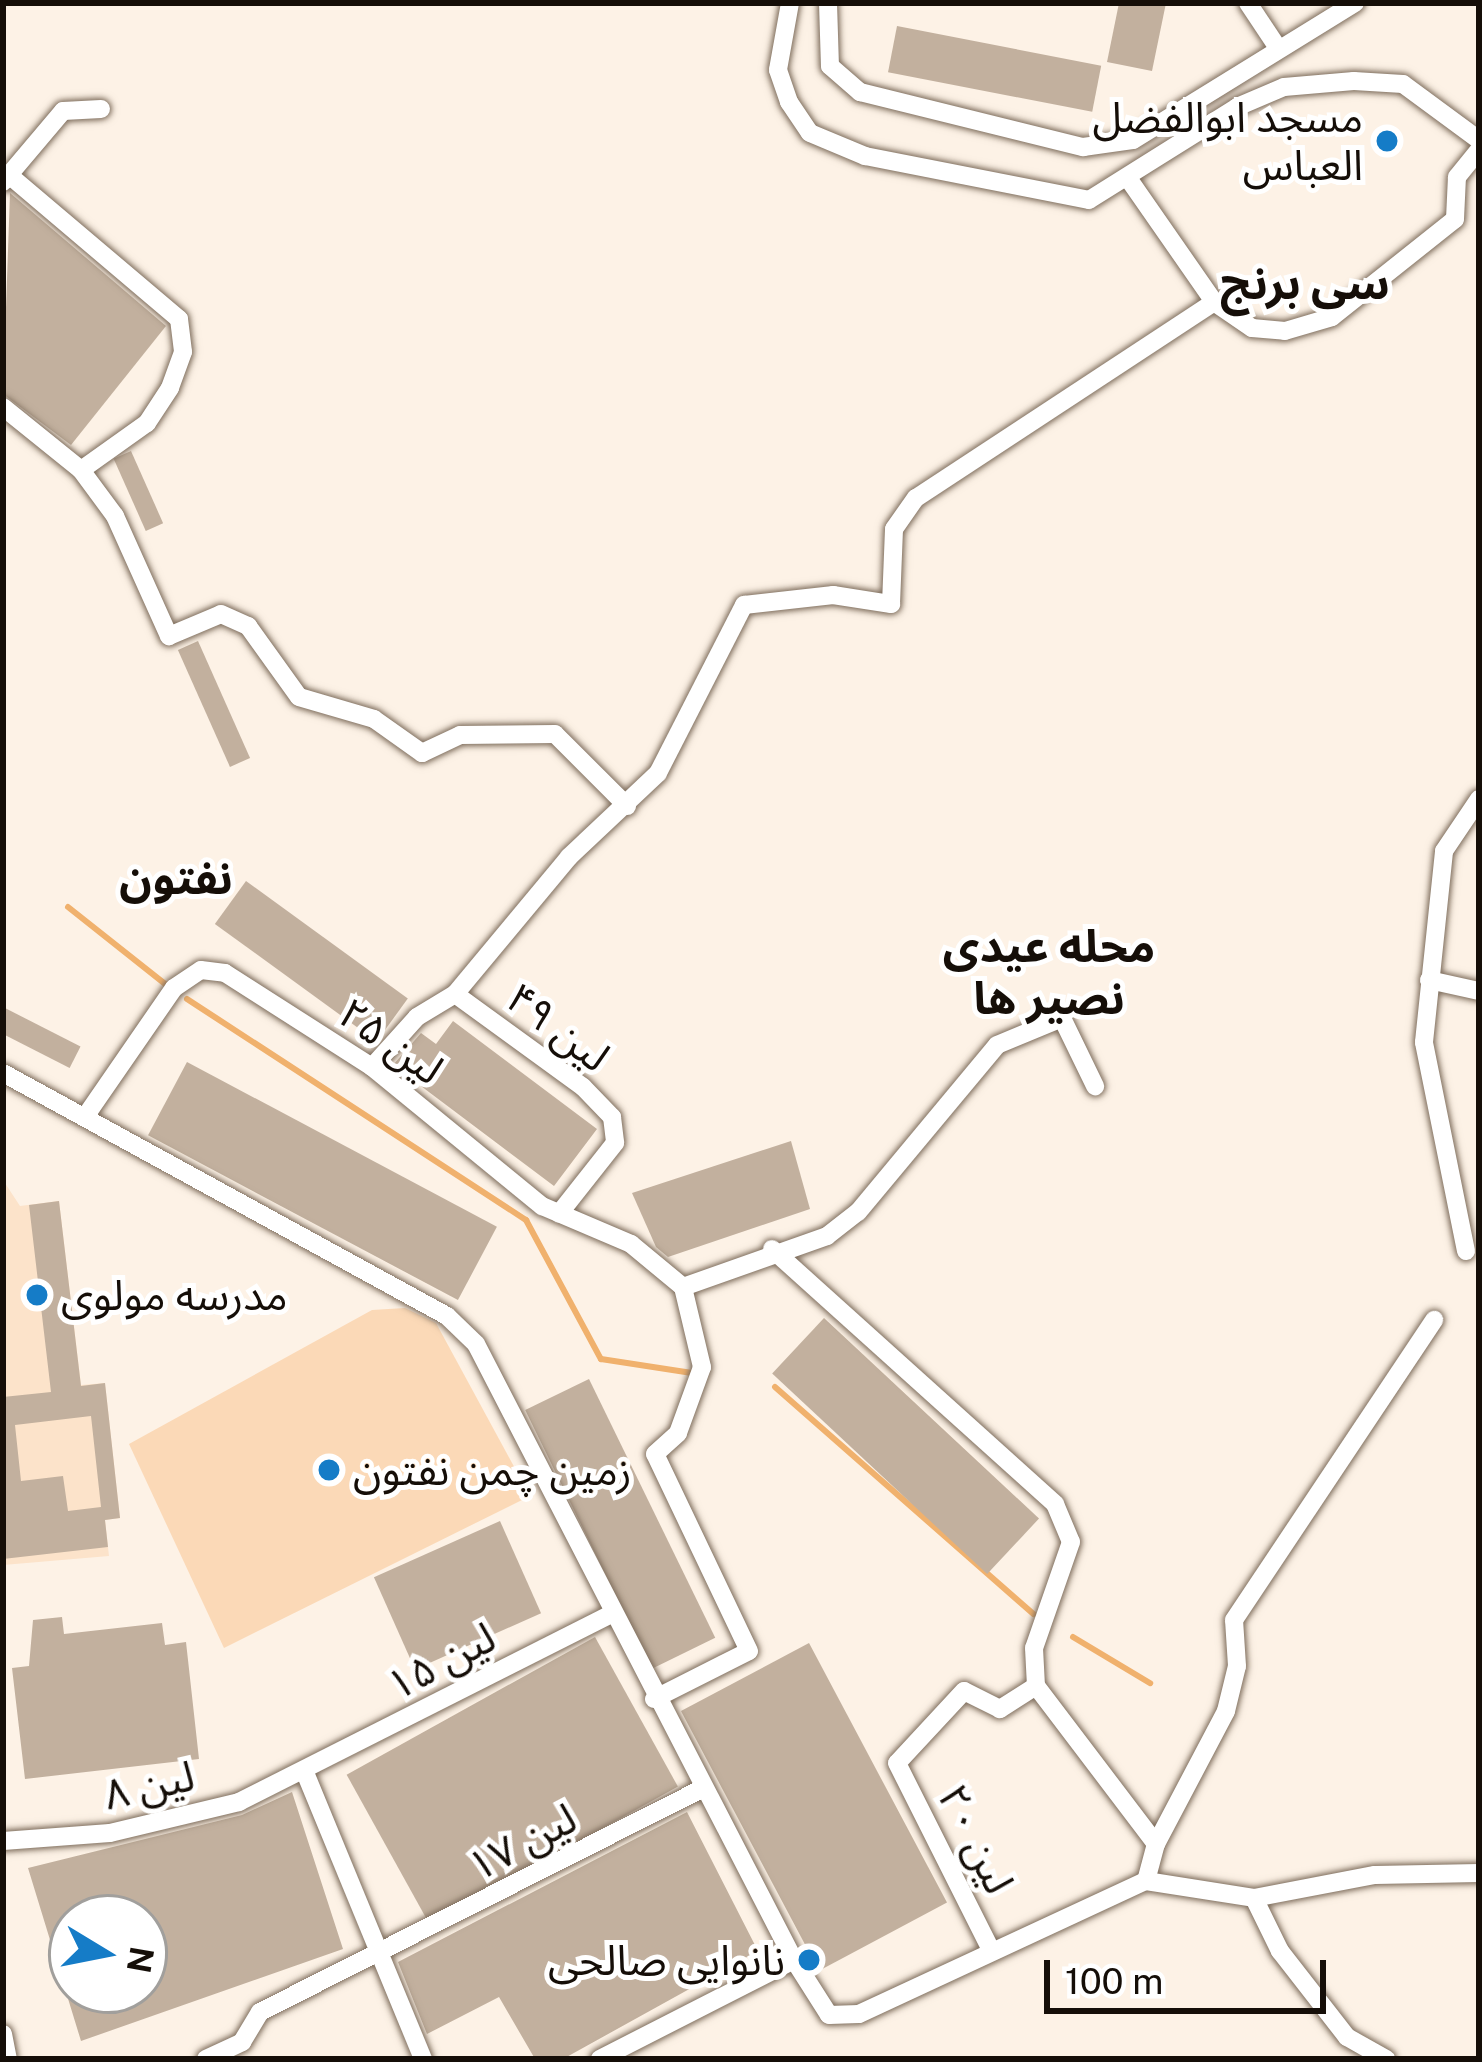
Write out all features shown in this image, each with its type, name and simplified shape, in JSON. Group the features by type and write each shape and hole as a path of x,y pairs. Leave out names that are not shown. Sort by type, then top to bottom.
{"street":[{"path":"790,3 778,70 810,133 865,156 1089,200 1130,181 1284,87 1403,84 1479,140"},
{"path":"828,3 830,66 860,92 1083,147 1132,140 1355,3"},
{"path":"1248,3 1278,47"},
{"path":"80,470 147,423 170,388 183,352 179,319 6,178 63,111 101,109"},
{"path":"1130,181 1214,302 1252,328 1285,332 1332,317 1455,219 1457,177 1479,149"},
{"path":"455,994 569,857 658,773 718,670 744,605 833,595 891,604 894,529 916,498 1214,302"},
{"path":"3,407 80,470 115,516 169,636 220,614 248,626 299,697 374,719 422,753 460,735 555,734 627,806"},
{"path":"1466,1251 1424,1042 1444,850 1479,799"},
{"name":"لین ۲۵","path":"87,1114 174,988 201,970 225,974 372,1067 559,1214 631,1244 683,1287"},
{"path":"1429,980 1479,991"},
{"name":"لین ۴۹","path":"372,1067 417,1017 455,994 612,1118 614,1143 559,1214"},
{"path":"655,1699 749,1651 655,1454 678,1432 702,1367 683,1287 772,1249 827,1236 858,1212 997,1046 1062,1018 1095,1086"},
{"path":"3,1072 87,1114 447,1316 476,1344 655,1699 794,1960 829,2015 859,2014 990,1948 1146,1881 1254,1898 1375,1875 1479,1873"},
{"path":"772,1249 1055,1504 1071,1542 1034,1648 1036,1686 1156,1844"},
{"path":"1146,1881 1156,1844 1226,1711 1237,1666 1234,1620 1433,1320"},
{"name":"لین ۱۵","path":"306,1774 611,1614"},
{"name":"لین ۲۰","path":"990,1948 897,1763 964,1691 1000,1709 1036,1686"},
{"path":"306,1774 374,1960 423,2059"},
{"name":"لین ۸","path":"3,1841 110,1833 306,1774"},
{"name":"لین ۱۷","path":"206,2059 242,2042 260,2012 374,1960 703,1789"},
{"path":"1254,1898 1280,1951 1347,2037 1386,2059"},
{"path":"600,2059 794,1960"},
{"path":"3,2034 8,2059"}],"shaded area":[{"name":"مدرسه مولوی","path":"3,1180 20,1206 59,1201 81,1385 105,1383 120,1518 105,1520 109,1556 3,1565"},
{"name":"زمین چمن نفتون","path":"405,1308 436,1323 530,1496 224,1648 129,1444 372,1310"}],"building":[{"path":"1119,3 1166,3 1152,71 1107,62"},
{"path":"897,26 1101,66 1092,112 888,72"},
{"path":"10,193 166,326 71,445 3,394"},
{"path":"131,451 163,523 146,531 114,459"},
{"path":"198,641 250,758 230,767 178,650"},
{"path":"246,881 408,999 377,1041 215,924"},
{"path":"3,1007 81,1046 70,1068 3,1034"},
{"path":"453,1021 597,1129 554,1186 393,1065 421,1033 436,1044"},
{"path":"187,1062 497,1227 458,1300 148,1135"},
{"path":"791,1141 810,1209 668,1257 656,1247 632,1193"},
{"path":"59,1201 81,1386 105,1383 120,1518 105,1520 108,1547 3,1559 3,1397 51,1392 29,1205","holes":["91,1416 101,1507 68,1511 63,1476 21,1481 15,1425"]},
{"path":"824,1318 1039,1519 987,1574 772,1374"},
{"path":"589,1379 715,1638 651,1669 525,1410"},
{"path":"500,1521 541,1613 415,1669 374,1577"},
{"path":"62,1617 64,1634 162,1623 165,1645 186,1642 199,1759 25,1779 12,1668 29,1666 33,1620"},
{"path":"595,1637 678,1787 430,1924 347,1775"},
{"path":"809,1643 947,1903 819,1971 681,1711"},
{"path":"292,1792 343,1949 168,2010 168,1894 48,1894 48,1933 28,1868 242,1815"},
{"path":"687,1812 758,1951 563,2059 535,2059 499,1997 427,2034 398,1962"},
{"path":"73,2014 158,2014 81,2041"}],"waterway":[{"path":"68,907 169,987"},
{"path":"187,999 526,1220 601,1359 692,1373"},
{"path":"775,1387 1033,1614"},
{"path":"1073,1637 1150,1683"}],"place":[{"name":"مسجد ابوالفضل العباس","path":"1387,141"},
{"name":"مدرسه مولوی","path":"37,1295"},
{"name":"زمین چمن نفتون","path":"329,1470"},
{"name":"نانوایی صالحی","path":"809,1960"}],"district":[{"name":"سی برنج","path":"1305,283"},
{"name":"نفتون","path":"176,878"},
{"name":"محله عیدی نصیر ها","path":"1049,972"}]}
